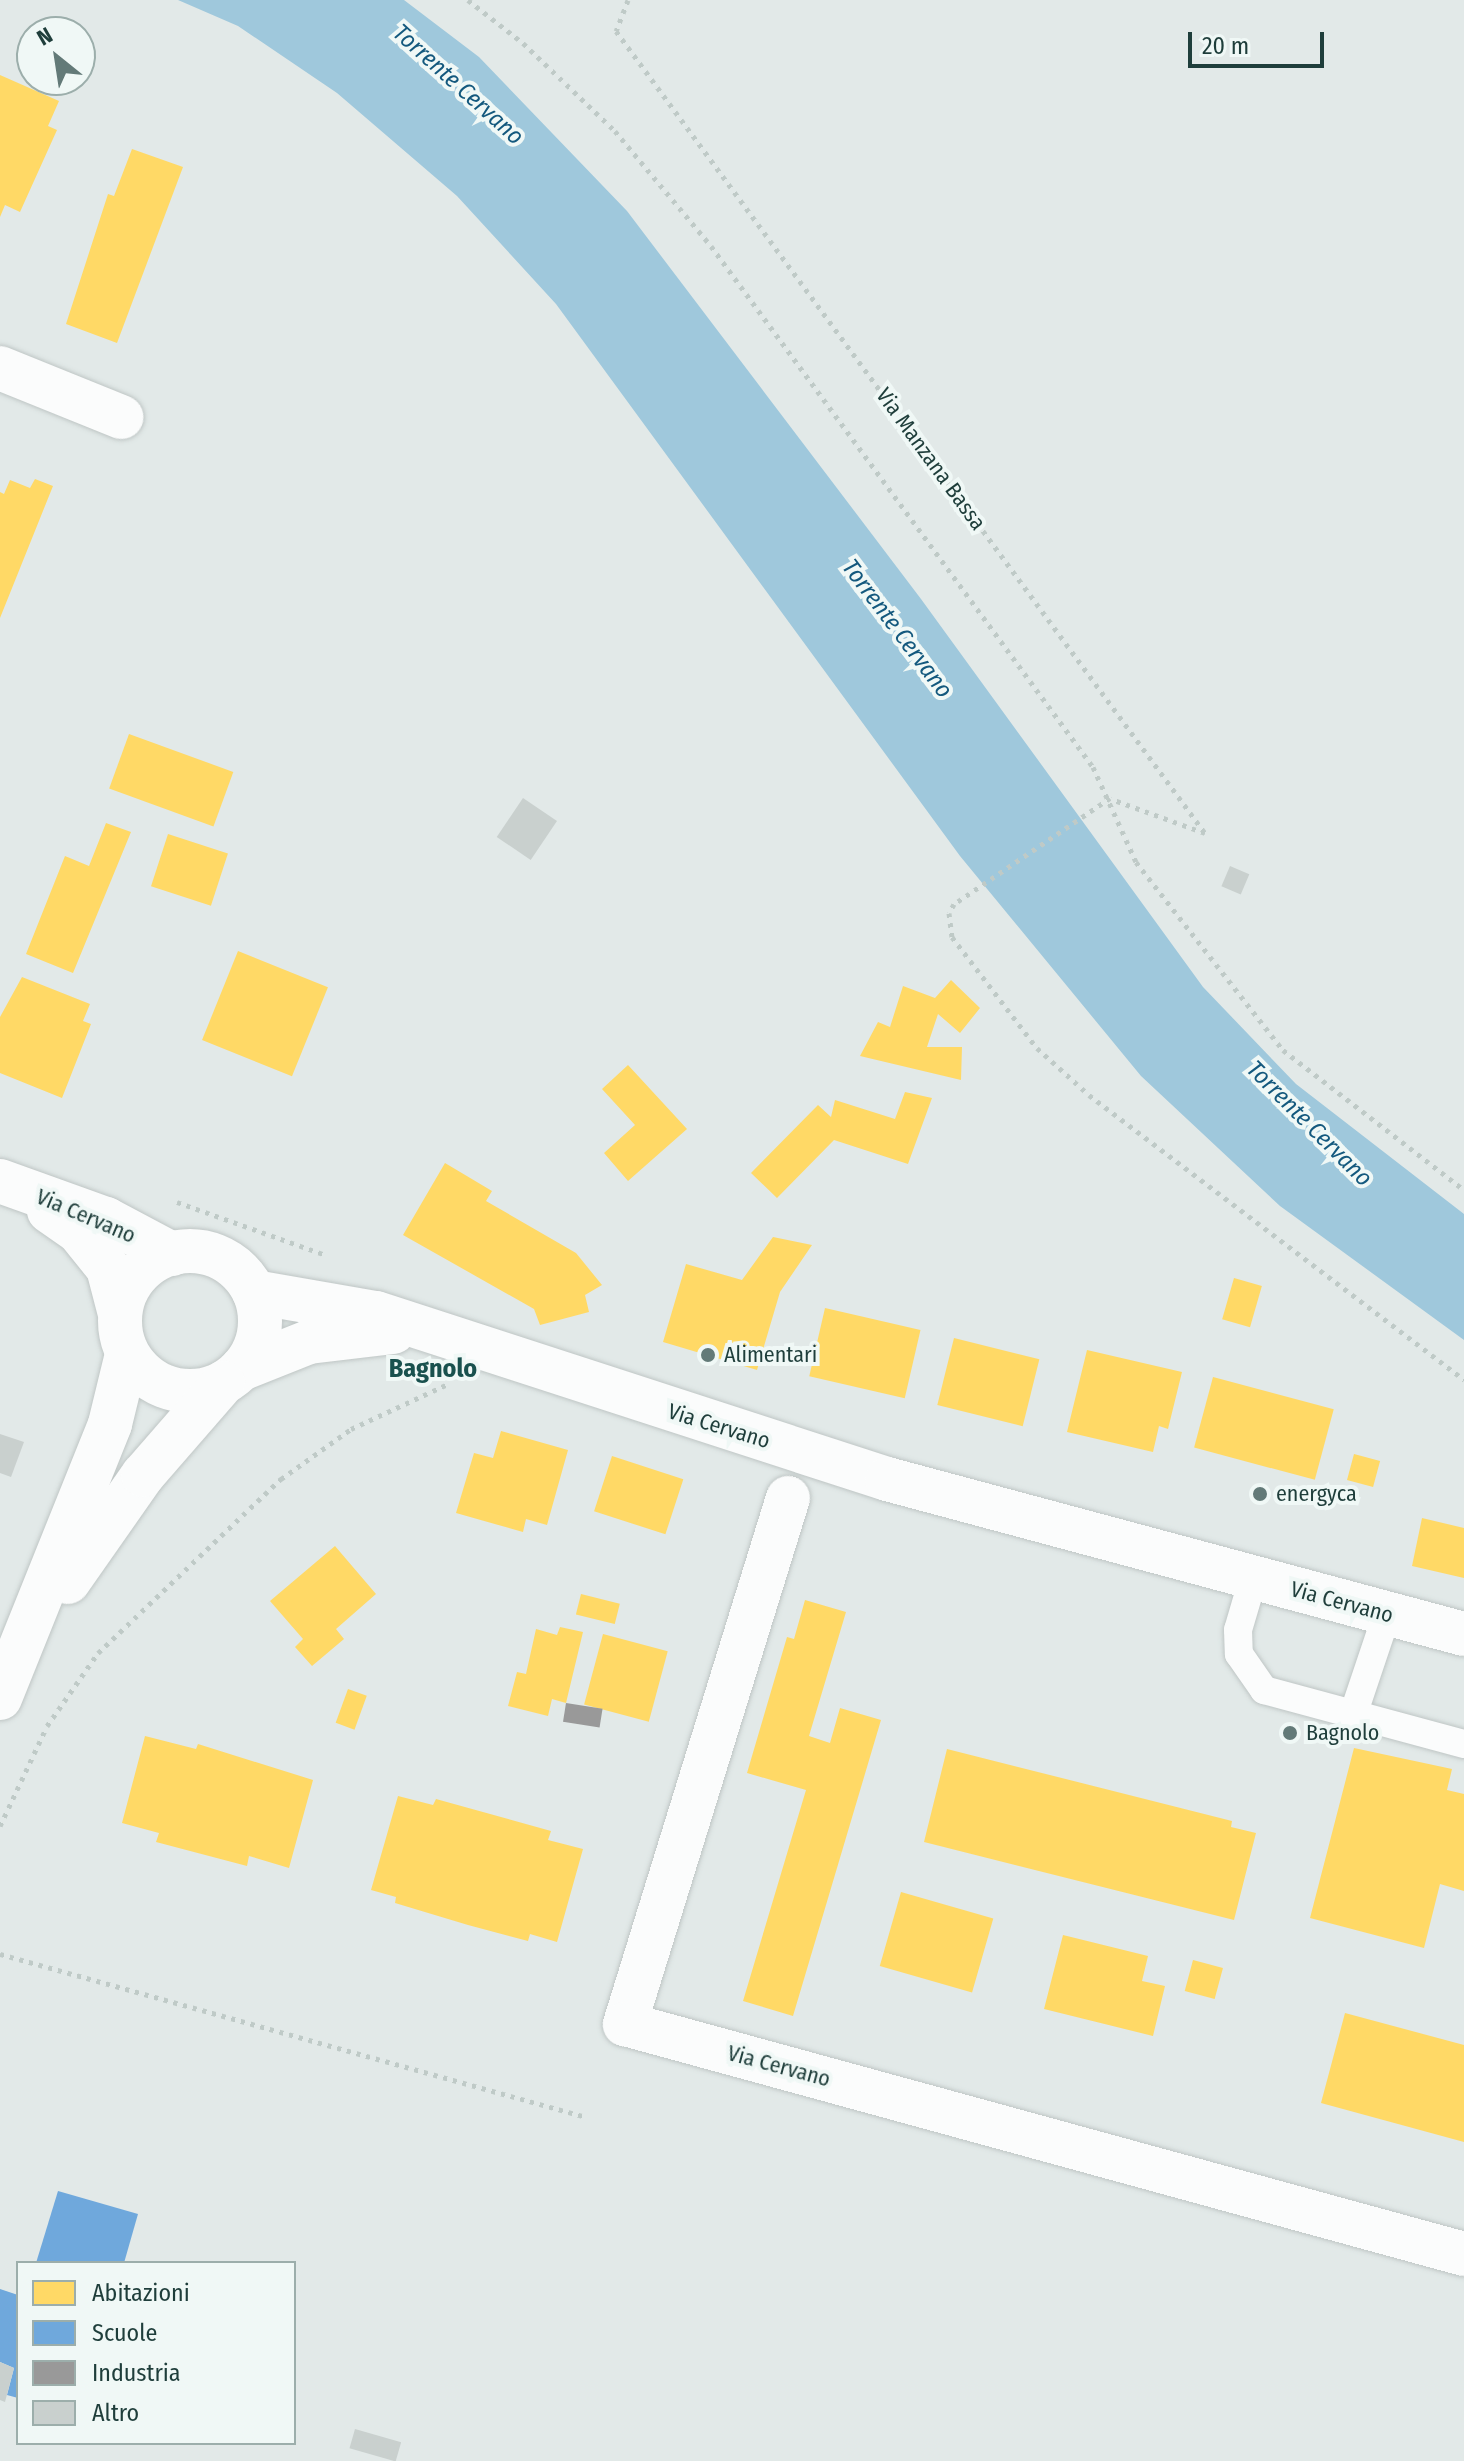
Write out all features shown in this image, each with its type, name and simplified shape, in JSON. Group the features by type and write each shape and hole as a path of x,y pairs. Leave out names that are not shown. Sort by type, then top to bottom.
{"main road":[{"path":"0,368 121,417"},
{"path":"5,1183 95,1249 117,1286 123,1334 158,1384 179,1391 232,1376 309,1342 343,1335 436,1333"},
{"name":"Via Cervano","path":"5,1183 106,1219 172,1254"},
{"path":"172,1254 211,1254 236,1269 254,1292 259,1333 232,1376 106,1523 6,1685 110,1424 123,1334 137,1276 172,1254"},
{"name":"Via Cervano","path":"254,1292 376,1313 887,1479 1464,1634"},
{"name":"Via Cervano","path":"788,1498 625,2024 1464,2254"}],"lane":[{"path":"1253,1579 1238,1630 1239,1654 1248,1673 1264,1690 1464,1744"},
{"path":"1353,1715 1387,1614"}],"path":[{"path":"468,0 523,43 615,131 711,246 1093,767 1110,798 1136,862 1283,1050 1464,1190"},
{"name":"Via Manzana Bassa","path":"628,0 616,31 1205,833 1110,798"},
{"path":"1110,798 954,904 949,913 952,937 1037,1048 1199,1182 1464,1380"},
{"path":"0,1826 47,1726 98,1653 281,1479 351,1429 447,1384"},
{"path":"0,1954 586,2117"}],"water":[{"name":"Torrente Cervano","path":"178,0 404,0 479,57 627,211 921,599 1203,987 1296,1084 1464,1214 1464,1340 1280,1206 1141,1076 960,856 556,304 457,196 337,93 238,26"}],"building: Abitazioni":[{"path":"0,75 16,82 16,96 48,96 59,101 48,126 57,130 20,212 5,205 0,217"},
{"path":"132,149 183,167 117,343 66,324 108,194 114,196"},
{"path":"35,479 53,486 0,618 0,492 4,494 10,480 30,488"},
{"path":"129,734 233,772 213,826 109,789"},
{"path":"106,823 131,832 73,973 26,954 65,856 89,866"},
{"path":"168,834 228,853 211,906 151,886"},
{"path":"238,951 328,987 292,1076 202,1040"},
{"path":"22,977 90,1004 83,1021 91,1024 62,1098 0,1073 0,1017"},
{"path":"951,980 980,1008 960,1033 938,1014 927,1047 962,1047 961,1080 860,1056 878,1022 890,1027 903,986 935,998"},
{"path":"628,1065 687,1129 628,1181 604,1153 635,1125 602,1089"},
{"path":"905,1092 932,1098 908,1164 834,1140 777,1198 751,1173 818,1105 831,1117 835,1100 895,1119"},
{"path":"445,1163 492,1191 486,1201 576,1253 602,1285 585,1295 589,1312 540,1325 534,1309 403,1235"},
{"path":"773,1237 812,1245 780,1292 757,1370 663,1342 686,1264 742,1280"},
{"path":"1234,1278 1262,1286 1250,1327 1222,1319"},
{"path":"825,1308 920,1330 905,1398 809,1376"},
{"path":"954,1338 1039,1359 1023,1426 937,1405"},
{"path":"1087,1350 1182,1372 1168,1429 1159,1426 1153,1452 1067,1432"},
{"path":"1213,1377 1334,1409 1315,1480 1194,1448"},
{"path":"501,1431 568,1450 547,1525 526,1519 523,1532 456,1513 474,1453 493,1458"},
{"path":"1354,1454 1380,1461 1373,1487 1347,1480"},
{"path":"612,1456 683,1479 665,1534 594,1511"},
{"path":"1422,1518 1464,1528 1464,1578 1412,1566"},
{"path":"335,1546 376,1594 336,1629 344,1639 312,1666 295,1647 303,1639 270,1601"},
{"path":"581,1594 620,1604 615,1624 576,1614"},
{"path":"805,1600 846,1612 809,1736 830,1743 840,1708 881,1720 793,2016 743,2001 806,1790 747,1773 787,1637 794,1639"},
{"path":"560,1627 583,1632 566,1703 552,1699 548,1716 508,1706 517,1672 526,1674 536,1629 557,1635"},
{"path":"603,1634 668,1651 649,1722 584,1705"},
{"path":"348,1689 367,1696 354,1730 336,1723"},
{"path":"145,1736 196,1749 198,1744 313,1780 289,1868 249,1856 247,1866 156,1842 159,1833 122,1823"},
{"path":"1354,1748 1452,1769 1447,1790 1464,1794 1464,1891 1440,1884 1424,1948 1310,1918"},
{"path":"947,1749 1232,1821 1231,1827 1256,1833 1234,1920 924,1842"},
{"path":"398,1796 433,1805 436,1799 551,1831 548,1840 583,1849 557,1942 530,1934 528,1941 468,1925 395,1903 396,1897 371,1890"},
{"path":"901,1892 993,1918 972,1992 880,1966"},
{"path":"1063,1935 1148,1956 1142,1981 1165,1986 1153,2036 1044,2009"},
{"path":"1193,1960 1223,1968 1215,1999 1185,1991"},
{"path":"1345,2013 1464,2045 1464,2142 1321,2103"}],"building: Scuole":[{"path":"58,2191 138,2214 125,2261 37,2261"},
{"path":"0,2289 16,2294 16,2397 7,2395 14,2368 0,2362"}],"building: Industria":[{"path":"566,1703 603,1709 600,1728 563,1722"}],"building: Altro":[{"path":"523,798 557,821 531,860 497,837"},
{"path":"1230,866 1249,874 1241,894 1221,886"},
{"path":"0,1434 24,1442 11,1477 0,1473"},
{"path":"0,2362 14,2368 5,2402 0,2400"},
{"path":"355,2429 401,2442 396,2461 349,2448"}],"place":[{"name":"Alimentari","path":"708,1355"},
{"name":"energyca","path":"1260,1494"},
{"name":"Bagnolo","path":"1290,1733"}],"district":[{"name":"Bagnolo","path":"433,1369"}]}
